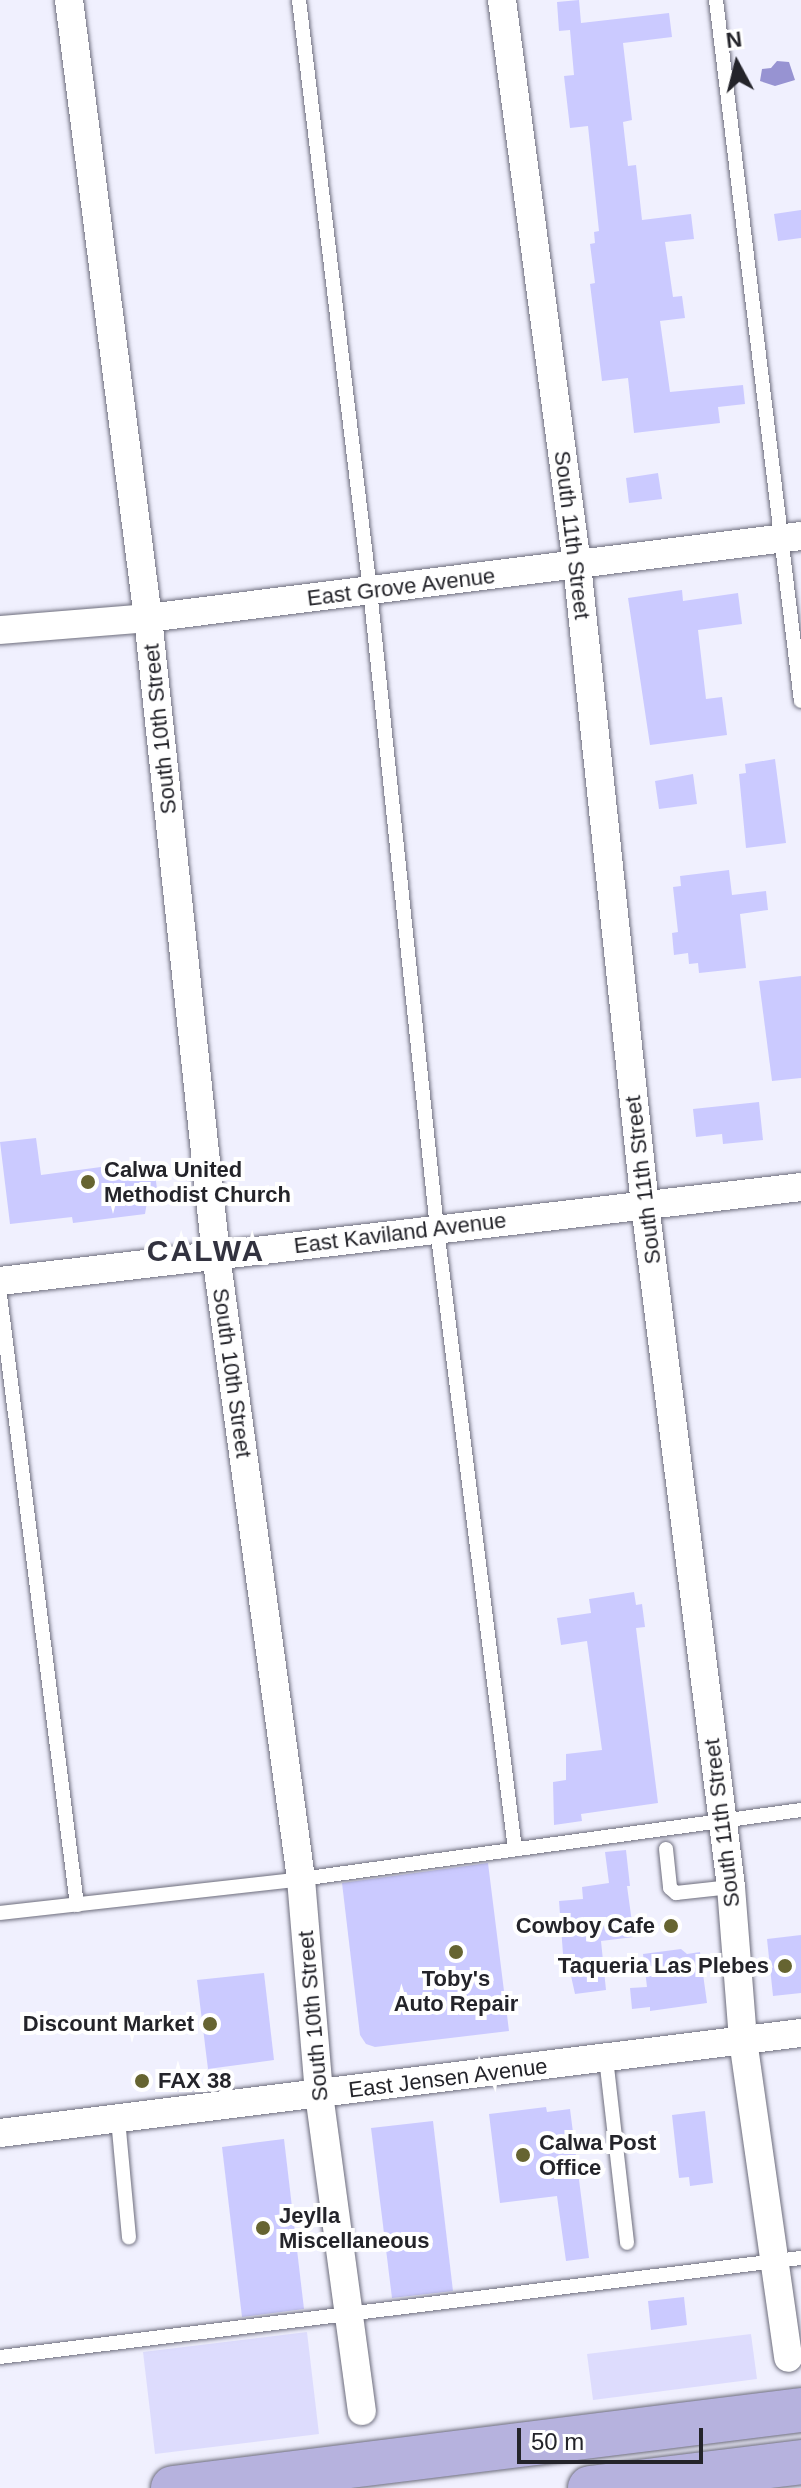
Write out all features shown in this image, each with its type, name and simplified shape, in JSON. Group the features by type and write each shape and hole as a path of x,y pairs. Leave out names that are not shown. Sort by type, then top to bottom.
{"main road":[{"path":"173,2488 801,2410"},
{"path":"590,2488 801,2462"}],"street":[{"name":"South 10th Street","path":"69,0 148,618 216,1255 301,1879 319,2094 351,2312 362,2411"},
{"name":"South 11th Street","path":"502,0 577,565 645,1205 731,1887 743,2040 788,2259 788,2358"},
{"name":"East Grove Avenue","path":"0,630 148,618 791,538"},
{"name":"East Kaviland Avenue","path":"0,1281 801,1187"},
{"name":"East Jensen Avenue","path":"0,2133 801,2033"}],"lane":[{"path":"299,0 370,590 437,1229 515,1849"},
{"path":"716,0 791,538 801,701"},
{"path":"0,1295 77,1905"},
{"path":"0,1913 301,1879 801,1810"},
{"path":"666,1849 670,1888 676,1893 731,1887"},
{"path":"606,2058 627,2243"},
{"path":"118,2119 129,2237"},
{"path":"0,2357 788,2259"}],"shaded area":[{"path":"777,61 789,62 795,80 775,86 760,81 762,69 771,68"},
{"path":"307,2332 319,2434 155,2454 143,2352"},
{"path":"751,2334 757,2379 593,2400 587,2354"}],"building":[{"path":"579,0 581,23 669,13 672,37 623,43 632,120 623,122 628,166 636,165 642,220 691,214 694,239 665,242 673,297 682,296 685,318 660,321 670,392 743,385 745,404 718,407 720,423 634,433 628,378 602,381 590,284 595,283 590,244 595,243 594,232 599,231 588,126 570,128 564,76 574,75 570,30 559,31 557,2"},
{"path":"801,210 801,238 778,241 774,214"},
{"path":"658,473 662,499 629,503 626,478"},
{"path":"682,590 683,601 738,593 742,624 698,630 706,699 722,697 727,735 650,745 628,598"},
{"path":"775,759 786,843 746,848 739,774 746,773 745,764"},
{"path":"693,774 697,804 659,809 655,781"},
{"path":"729,870 732,895 766,891 768,910 740,914 746,968 699,973 698,963 689,964 688,953 674,955 672,933 678,932 673,887 681,886 680,876"},
{"path":"801,976 801,1078 772,1081 759,981"},
{"path":"759,1102 763,1140 723,1144 722,1134 696,1137 693,1109"},
{"path":"36,1138 41,1175 146,1161 147,1168 154,1166 157,1189 149,1190 145,1214 73,1223 72,1217 10,1224 0,1142"},
{"path":"634,1592 636,1605 642,1604 645,1627 636,1628 658,1803 581,1814 582,1821 554,1825 553,1782 566,1780 566,1754 602,1750 587,1641 561,1645 557,1618 591,1613 589,1599"},
{"path":"626,1850 634,1937 601,1941 606,1990 575,1994 569,1967 564,1967 559,1901 583,1899 582,1887 609,1883 605,1852"},
{"path":"488,1863 509,2031 375,2047 366,2044 360,2035 342,1883"},
{"name":"Taqueria Las Plebes","path":"801,1935 801,1993 773,1996 767,1939"},
{"path":"681,1949 687,1954 700,1952 707,2003 650,2011 650,2007 632,2009 630,1988 647,1987 643,1954"},
{"path":"264,1973 274,2060 208,2069 197,1980"},
{"path":"546,2107 547,2112 570,2109 589,2258 566,2261 557,2196 500,2203 489,2114"},
{"path":"705,2111 713,2183 690,2186 689,2177 679,2178 672,2115"},
{"path":"433,2121 453,2291 392,2298 371,2128"},
{"name":"Jeylla Miscellaneous","path":"284,2139 304,2309 242,2317 222,2147"},
{"path":"684,2297 687,2325 651,2330 648,2301"}],"place":[{"name":"Calwa United Methodist Church","path":"88,1182"},
{"name":"Cowboy Cafe","path":"671,1926"},
{"name":"Toby's Auto Repair","path":"456,1952"},
{"name":"Taqueria Las Plebes","path":"785,1966"},
{"name":"Discount Market","path":"210,2024"},
{"name":"FAX 38","path":"142,2081"},
{"name":"Calwa Post Office","path":"523,2155"},
{"name":"Jeylla Miscellaneous","path":"263,2228"}],"district":[{"name":"CALWA","path":"206,1251"}]}
